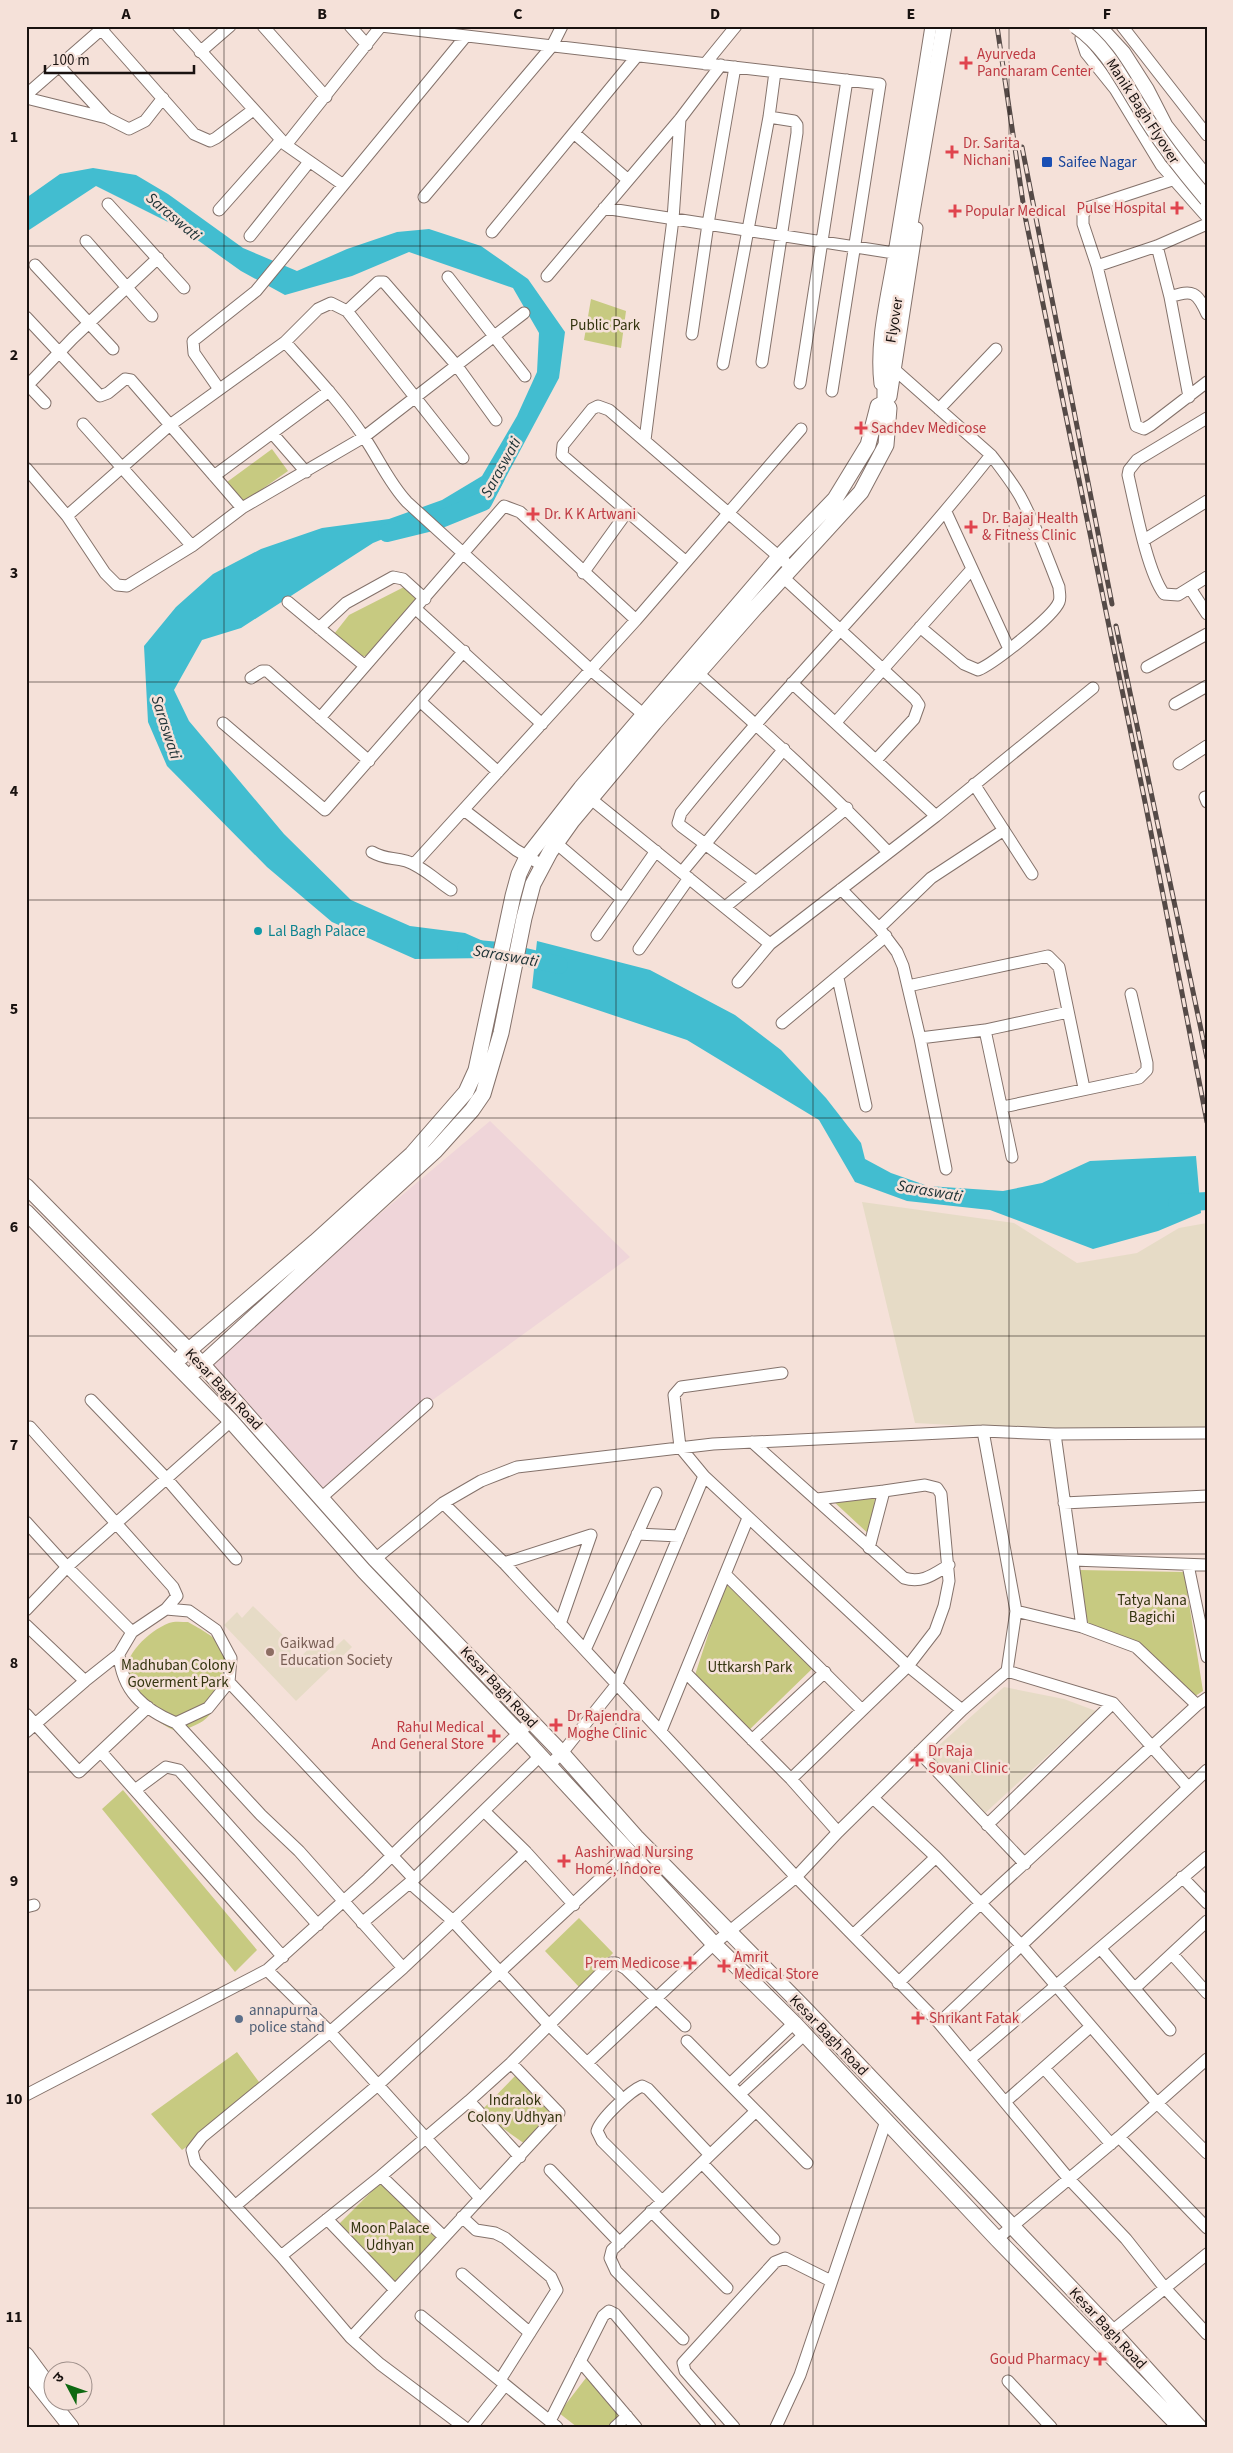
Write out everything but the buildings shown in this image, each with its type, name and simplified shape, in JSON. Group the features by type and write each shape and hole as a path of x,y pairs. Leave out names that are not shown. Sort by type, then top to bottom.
{"main road":[{"name":"Flyover","path":"884,403 885,370 944,26"},
{"name":"Manik Bagh Flyover","path":"1076,26 1102,49 1130,89 1140,109 1176,163 1207,199"},
{"name":"Manik Bagh Flyover","path":"1098,26 1123,53 1146,89 1165,126 1207,180"},
{"path":"188,1378 436,1151 472,1110 483,1094 490,1074 501,1033 524,918 542,865 556,843 649,719 779,557 835,499 849,479 868,445 884,403"},
{"path":"174,1363 315,1242 412,1154 466,1092 476,1070 508,916 519,874 527,857 581,788 649,719 698,674 846,510 870,477 886,445 884,403"},
{"name":"Kesar Bagh Road","path":"26,1186 202,1364 375,1559 532,1721 636,1837 808,2012 1112,2331 1200,2427"},
{"name":"Kesar Bagh Road","path":"26,1212 231,1421 364,1571 519,1733 714,1944 799,2029 997,2239 1180,2427"},
{"path":"26,2355 42,2377"},
{"path":"26,2370 71,2427"},
{"path":"67,2410 80,2427"}],"street":[{"path":"178,26 284,142 309,162 342,184"},
{"path":"200,52 230,26"},
{"path":"263,26 326,97"},
{"path":"350,26 367,45"},
{"path":"220,210 326,97 381,26 433,29 466,36 880,84 832,391"},
{"path":"424,198 552,46 562,26"},
{"path":"705,64 736,26"},
{"path":"884,403 880,388 878,359 931,26"},
{"path":"884,403 894,369 951,26"},
{"path":"1084,26 1081,38 1083,47 1115,89 1152,151 1172,180 1207,217"},
{"path":"1122,26 1207,135"},
{"path":"26,97 103,28 194,134 210,141 253,110"},
{"path":"219,388 194,353 193,341 256,291 342,184 466,36"},
{"path":"492,232 637,56"},
{"path":"547,276 680,120 722,66"},
{"path":"692,334 708,224 735,67"},
{"path":"60,68 107,118"},
{"path":"723,364 769,117 775,72"},
{"path":"800,383 847,80"},
{"path":"26,97 107,118 129,129 145,121 163,98"},
{"path":"762,362 782,237 796,125 790,119 769,117"},
{"path":"645,440 673,219 680,120"},
{"path":"574,133 628,180"},
{"path":"250,236 309,162"},
{"path":"1172,180 1087,208 1083,215 1083,224 1097,266 1136,426 1144,429 1151,425 1207,382"},
{"path":"108,204 184,288"},
{"path":"604,208 782,237 894,252"},
{"path":"1097,266 1157,246 1207,224"},
{"path":"86,241 152,316"},
{"path":"1157,246 1170,297 1188,397"},
{"path":"46,403 27,385 58,352 158,258"},
{"path":"35,266 113,349"},
{"path":"448,277 525,376"},
{"path":"347,311 378,282 384,282 457,366 496,420"},
{"path":"1170,297 1185,291 1192,293 1202,303 1207,314"},
{"path":"67,516 170,425 285,342 325,305 332,303 347,311 414,399 463,458"},
{"path":"26,468 67,516 105,573 117,586 127,586 192,546 242,508 364,437 524,313"},
{"path":"26,317 100,396 125,379 131,380 242,508"},
{"path":"285,342 329,391 364,437 406,502 591,670 649,719"},
{"path":"939,409 996,349"},
{"path":"894,369 991,454 1020,496 1059,587 1060,596 1058,604 1052,611 1009,649 978,670 972,669 920,627"},
{"path":"214,476 329,391"},
{"path":"686,562 562,455 561,449 592,409 598,406 609,410 779,557 788,573 839,630 915,698 919,705 914,719 877,760"},
{"path":"1207,418 1137,460 1129,470 1128,475 1144,540 1158,586 1164,594 1178,595 1207,576"},
{"path":"83,424 192,546"},
{"path":"414,864 636,620 801,429"},
{"path":"272,433 306,472"},
{"path":"756,882 678,823 681,813 839,630 946,512 991,454"},
{"path":"1144,540 1207,501"},
{"path":"320,718 504,506 520,512 583,573 636,620"},
{"path":"583,573 627,512"},
{"path":"946,512 1009,649"},
{"path":"836,722 972,569"},
{"path":"319,628 346,603 393,577 403,578 425,599"},
{"path":"1190,588 1207,614"},
{"path":"288,602 365,666"},
{"path":"416,609 542,724"},
{"path":"1147,667 1207,634"},
{"path":"223,723 325,810 464,651"},
{"path":"250,678 262,671 267,671 369,761"},
{"path":"698,674 784,749 847,808 888,852"},
{"path":"792,684 836,722 936,816"},
{"path":"1176,704 1207,686"},
{"path":"738,982 770,944 936,816 1093,688"},
{"path":"421,702 498,772"},
{"path":"1179,764 1207,746"},
{"path":"639,949 705,844 784,749"},
{"path":"974,784 1032,874"},
{"path":"591,798 770,944"},
{"path":"725,907 847,808"},
{"path":"464,810 527,857 542,865"},
{"path":"782,1024 838,978 932,878 983,842 1004,830"},
{"path":"556,843 622,899"},
{"path":"597,935 656,851"},
{"path":"372,852 388,860 406,861 414,864 450,890"},
{"path":"841,889 883,932 897,952 908,986 920,1038 946,1168"},
{"path":"908,986 1048,956 1059,967 1084,1088"},
{"path":"838,978 866,1106"},
{"path":"1003,1107 1084,1088 1139,1078 1147,1070 1131,994"},
{"path":"920,1038 985,1030 1068,1012"},
{"path":"985,1030 1003,1107 1012,1157"},
{"path":"782,1373 681,1387 674,1395 680,1447 704,1476 748,1518 908,1666 962,1710"},
{"path":"91,1400 166,1478 236,1559"},
{"path":"321,1498 427,1404"},
{"path":"26,1610 67,1567 231,1421"},
{"path":"26,1732 85,1681 120,1654 132,1632 166,1609 177,1596 173,1587 30,1427"},
{"path":"587,2063 714,1944 796,1877 838,1832 962,1710 1007,1671 1016,1611 983,1431"},
{"path":"375,1559 443,1503 481,1482 516,1467 680,1447 752,1442 983,1431 1055,1434 1207,1433"},
{"path":"1055,1434 1082,1627"},
{"path":"752,1442 898,1573 912,1580 926,1579 949,1565"},
{"path":"362,1923 412,1881 485,1812 545,1761 562,1753 617,1684 704,1476"},
{"path":"791,1779 908,1666 935,1631 944,1606 949,1565 941,1494 937,1488 925,1485 884,1492 817,1499"},
{"path":"869,1548 884,1492"},
{"path":"585,1650 656,1493"},
{"path":"1064,1503 1207,1496"},
{"path":"443,1503 504,1563 796,1877 939,2023 1069,2179 1126,2239 1164,2287 1207,2334"},
{"path":"662,1731 748,1518"},
{"path":"26,1522 67,1567 132,1632"},
{"path":"637,1534 678,1536"},
{"path":"504,1563 591,1535 560,1624"},
{"path":"1073,1560 1207,1565"},
{"path":"1188,1565 1207,1657"},
{"path":"725,1574 862,1710"},
{"path":"166,1609 189,1611 216,1630 231,1658 229,1682 208,1708 176,1723"},
{"path":"898,1983 980,1904 1202,1701 1136,1647 1082,1627 1016,1611"},
{"path":"26,1625 85,1681"},
{"path":"120,1654 120,1672 133,1695 148,1707 176,1723 298,1851 403,1968"},
{"path":"1007,1671 1114,1703 1188,1787"},
{"path":"752,1740 825,1672"},
{"path":"686,1674 791,1779 838,1832"},
{"path":"229,1682 392,1856 412,1881 452,1920 548,2024 618,2094"},
{"path":"987,1825 1114,1703"},
{"path":"26,1714 79,1772 148,1707"},
{"path":"26,2095 267,1970 392,1856 532,1721"},
{"path":"101,1752 283,1957"},
{"path":"919,1752 1025,1864"},
{"path":"134,1790 166,1767 179,1770 318,1925"},
{"path":"939,2023 1207,1770"},
{"path":"873,1798 936,1857 1022,1946 1157,2103 1207,2153"},
{"path":"485,1812 526,1852 574,1905"},
{"path":"464,2427 380,2364 351,2338 281,2256 195,2162 192,2150 202,2138 330,2032 403,1968 526,1852"},
{"path":"235,2206 378,2084 499,1971 574,1905 629,1852"},
{"path":"852,1935 936,1857"},
{"path":"970,2060 1207,1857"},
{"path":"1182,1877 1207,1903"},
{"path":"1135,1988 1207,1921"},
{"path":"1101,1949 1170,2030"},
{"path":"1172,1954 1207,1993"},
{"path":"281,2256 381,2176 511,2063 548,2024 611,1964 621,1965 685,2026"},
{"path":"267,1970 330,2032 480,2198"},
{"path":"1005,2102 1090,2027"},
{"path":"730,2084 799,2029"},
{"path":"740,2094 799,2029"},
{"path":"687,2041 807,2162"},
{"path":"351,2338 559,2113 511,2063"},
{"path":"997,2239 1115,2140 1202,2063 1207,2076"},
{"path":"1044,2068 1115,2140 1207,2228"},
{"path":"662,2201 599,2136 598,2126 624,2099 639,2087 648,2088 774,2239"},
{"path":"468,2101 520,2157"},
{"path":"683,2339 611,2264 612,2250 756,2111"},
{"path":"776,2427 800,2375 886,2121"},
{"path":"878,2145 897,2132"},
{"path":"550,2170 620,2243"},
{"path":"381,2176 444,2237"},
{"path":"651,2211 727,2288"},
{"path":"462,2217 476,2230 495,2233 505,2238 551,2277 557,2290 502,2383 472,2427"},
{"path":"327,2219 395,2290"},
{"path":"1112,2331 1207,2254"},
{"path":"734,2427 685,2371 683,2365 685,2360 775,2262 785,2258 831,2281"},
{"path":"462,2274 530,2333"},
{"path":"421,2316 553,2424 580,2361 603,2316 611,2311 710,2427"},
{"path":"580,2361 636,2427"},
{"path":"1008,2381 1051,2427"},
{"path":"615,2427 627,2416"}],"shaded area":[{"path":"490,1121 630,1257 427,1404 321,1498 202,1364"},
{"path":"862,1202 1014,1223 1077,1263 1137,1253 1179,1228 1207,1223 1207,1439 915,1423"},
{"name":"Gaikwad Education Society","path":"253,1606 295,1647 290,1652 297,1660 317,1641 329,1653 344,1639 352,1647 296,1701 224,1625 237,1612 242,1618"},
{"path":"1004,1687 1064,1699 1096,1711 982,1816 927,1756"}],"green space":[{"name":"Public Park","path":"591,299 626,311 621,348 584,340"},
{"path":"272,449 288,471 242,503 227,482"},
{"path":"406,586 419,599 369,656 360,656 334,634 349,615"},
{"path":"875,1496 873,1538 832,1500"},
{"name":"Tatya Nana Bagichi","path":"1079,1570 1184,1572 1203,1691 1192,1698 1138,1643 1088,1625"},
{"name":"Uttkarsh Park","path":"725,1583 815,1666 748,1731 695,1675"},
{"name":"Madhuban Colony Goverment Park","path":"188,1622 210,1635 221,1647 226,1662 229,1687 207,1718 185,1729 174,1730 148,1714 129,1696 126,1692 124,1681 125,1670 134,1650 150,1634 169,1623"},
{"path":"123,1790 257,1950 235,1972 102,1809"},
{"path":"579,1918 613,1953 580,1988 545,1951"},
{"path":"237,2052 259,2082 258,2096 182,2150 151,2114"},
{"name":"Indralok Colony Udhyan","path":"515,2076 553,2115 525,2144 480,2112"},
{"name":"Moon Palace Udhyan","path":"382,2181 437,2239 392,2285 337,2226"},
{"path":"589,2374 621,2417 610,2427 577,2427 559,2413"}],"water":[{"path":"93,168 136,175 168,194 243,248 297,271 347,249 397,232 429,229 481,246 528,279 565,332 559,378 498,492 373,543 241,628 202,640 174,690 189,721 284,834 351,900 410,926 465,933 492,945 488,958 415,959 332,922 267,867 167,766 148,722 144,646 176,607 213,574 261,549 322,528 389,519 442,500 482,476 517,416 537,372 539,333 513,288 409,252 352,276 285,295 241,271 182,229 96,186 26,232 26,198 60,174"},
{"path":"537,941 650,970 735,1015 781,1050 826,1098 861,1143 865,1159 891,1173 928,1186 1003,1191 1042,1183 1090,1161 1196,1156 1201,1213 1158,1231 1093,1249 990,1210 907,1201 855,1182 819,1120 687,1040 532,988"}],"waterway":[{"name":"Saraswati","path":"387,533 436,521 483,502 496,477"},
{"name":"Saraswati","path":"466,948 499,951 559,965"},
{"name":"Saraswati","path":"1177,1203 1207,1201"}],"railway":[{"path":"997,26 1025,216 1146,807 1207,1122"},
{"path":"1022,147 1112,604"},
{"path":"1116,626 1207,1058"}],"place":[{"name":"Ayurveda Pancharam Center","path":"966,63"},
{"name":"Dr. Sarita Nichani","path":"952,152"},
{"name":"Saifee Nagar","path":"1047,162"},
{"name":"Pulse Hospital","path":"1177,208"},
{"name":"Popular Medical","path":"955,211"},
{"name":"Sachdev Medicose","path":"861,428"},
{"name":"Dr. K K Artwani","path":"533,514"},
{"name":"Dr. Bajaj Health & Fitness Clinic","path":"971,527"},
{"name":"Lal Bagh Palace","path":"258,931"},
{"name":"Gaikwad Education Society","path":"270,1652"},
{"name":"Dr Rajendra Moghe Clinic","path":"556,1725"},
{"name":"Rahul Medical And General Store","path":"494,1736"},
{"name":"Dr Raja Sovani Clinic","path":"917,1760"},
{"name":"Aashirwad Nursing Home, Indore","path":"564,1861"},
{"name":"Prem Medicose","path":"690,1963"},
{"name":"Amrit Medical Store","path":"724,1966"},
{"name":"Shrikant Fatak","path":"918,2018"},
{"name":"annapurna police stand","path":"239,2019"},
{"name":"Goud Pharmacy","path":"1100,2359"}]}
